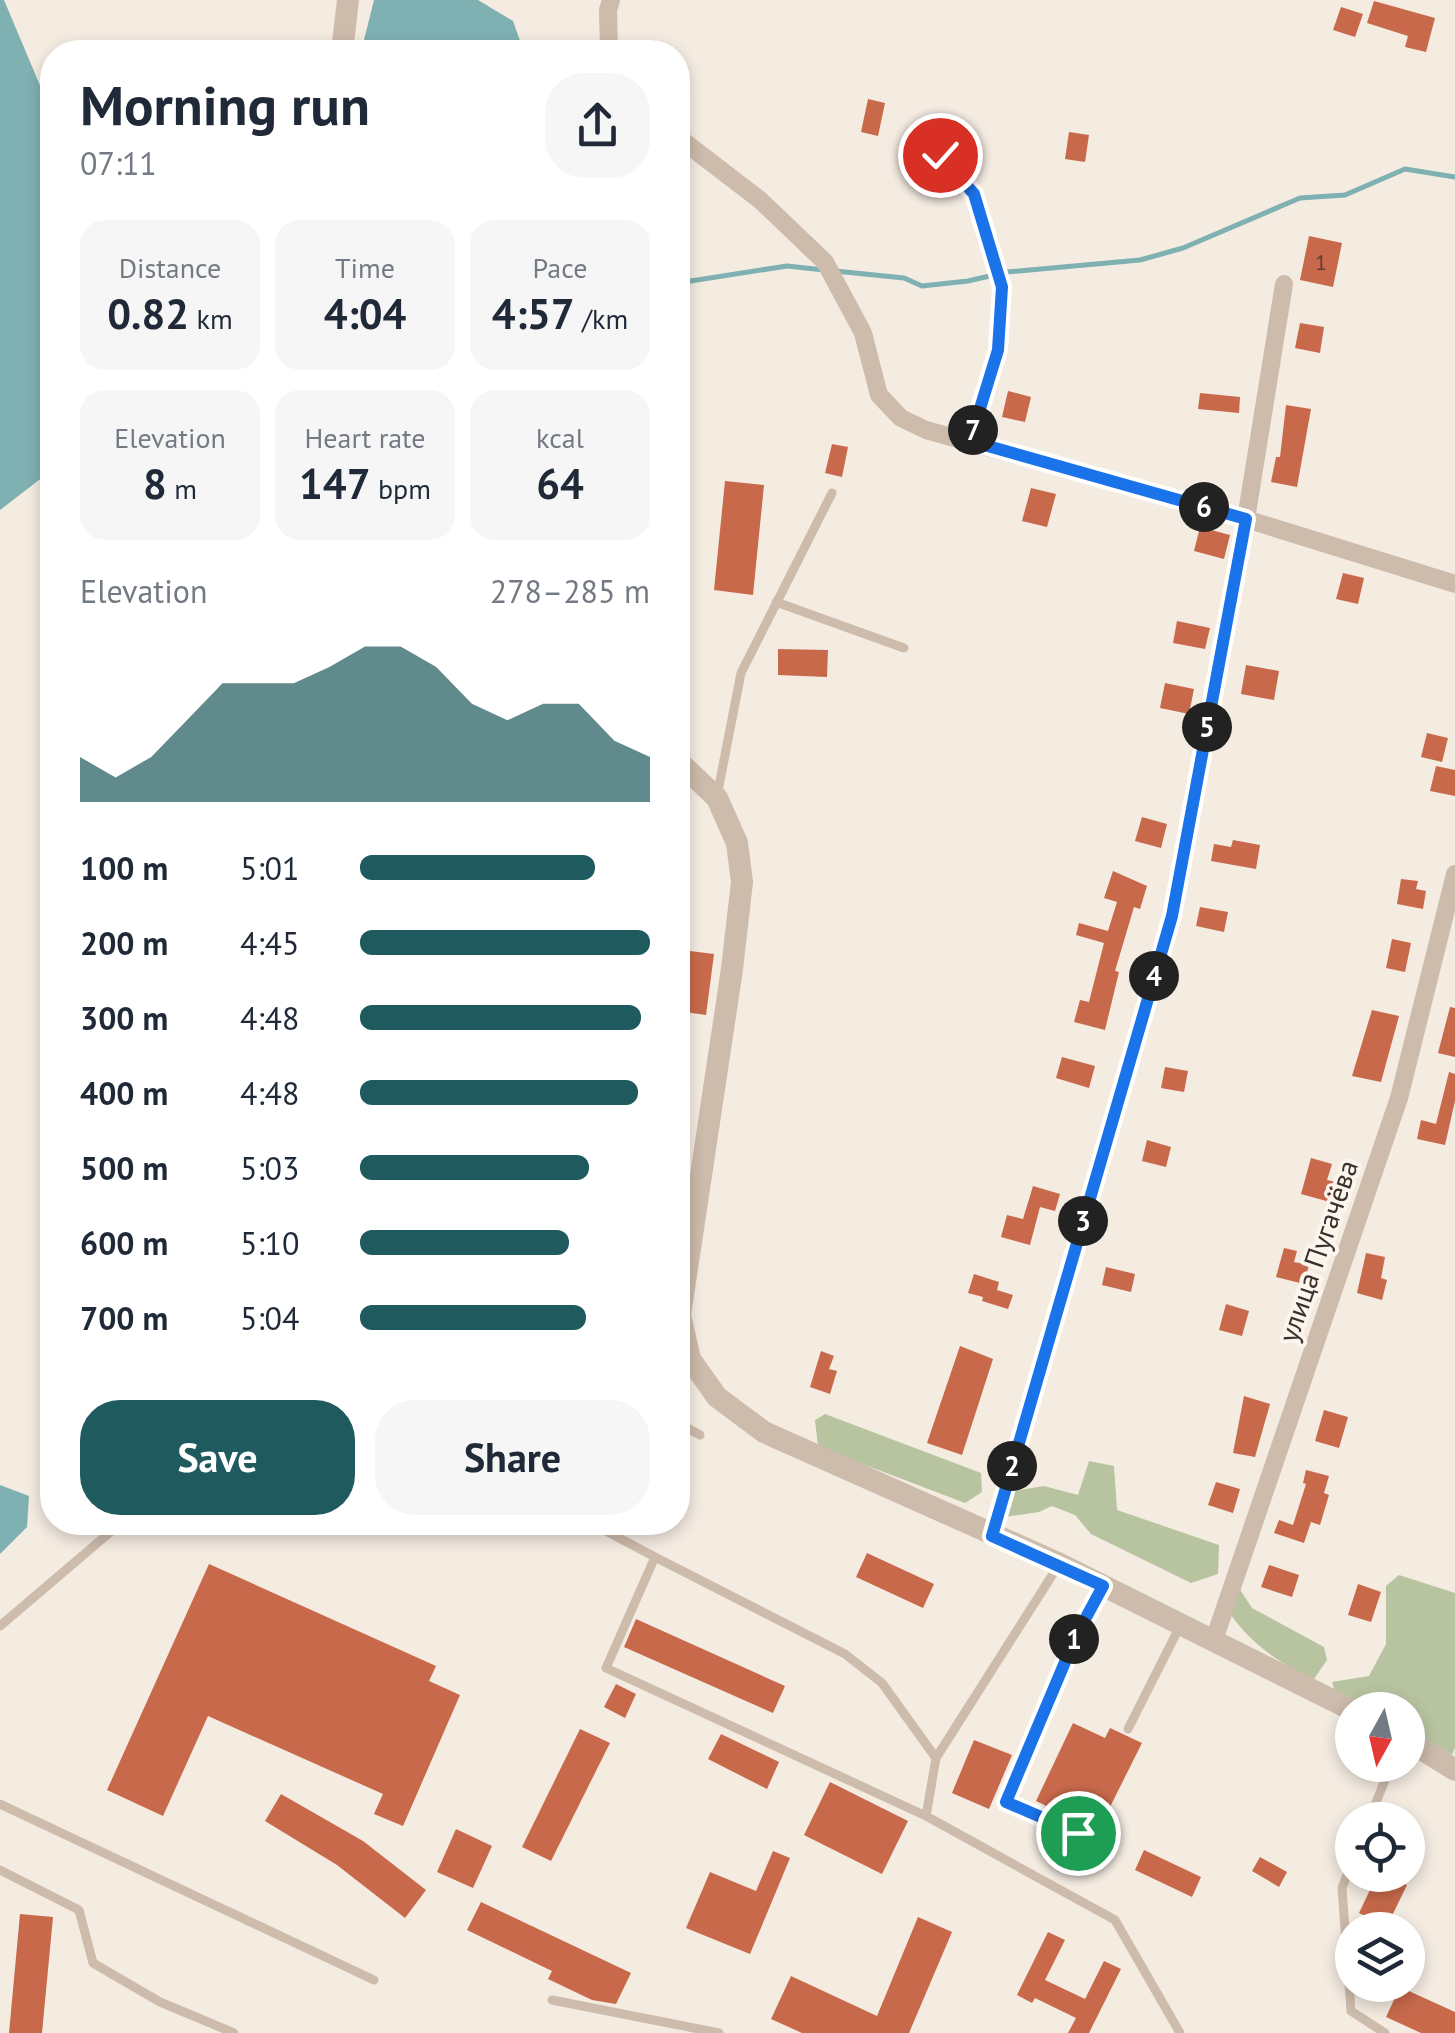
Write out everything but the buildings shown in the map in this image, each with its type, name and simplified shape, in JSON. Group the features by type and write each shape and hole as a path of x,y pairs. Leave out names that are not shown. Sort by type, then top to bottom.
{"street":[{"path":"343,40 348,0"},
{"path":"609,40 608,10 612,0"},
{"path":"690,146 760,200 825,262 863,333 879,395 901,418 926,430 1246,519 1455,584"},
{"path":"992,1536 1172,916 1246,519 1284,284"},
{"path":"690,773 716,798 737,844 742,882 732,969 690,1223"},
{"name":"улица Пугачёва","path":"1214,1640 1399,1098 1455,874"},
{"path":"690,1368 717,1397 764,1432 1060,1564 1335,1701"},
{"path":"1425,1751 1455,1770"}],"lane":[{"path":"940,155 974,194 1002,287 998,350 970,441"},
{"path":"716,798 740,673 832,493"},
{"path":"776,602 904,648"},
{"path":"690,1430 700,1435"},
{"path":"0,1626 107,1535"},
{"path":"614,1535 845,1654 882,1683 936,1758"},
{"path":"655,1556 606,1668 926,1816 1115,1920 1180,2033"},
{"path":"926,1816 936,1758 1060,1564"},
{"path":"1089,1808 1078,1833 1006,1802 1076,1636 1103,1586"},
{"path":"1128,1729 1181,1624"},
{"path":"0,1804 374,1980"},
{"path":"0,1870 79,1910 93,1963 160,2002 234,2033"},
{"path":"1342,1892 1351,2012 1386,2033"},
{"path":"552,2000 719,2033"}],"green space":[{"path":"825,1414 981,1473 982,1492 965,1503 818,1447 815,1420"},
{"path":"1089,1461 1114,1466 1117,1510 1219,1545 1218,1574 1191,1583 1091,1534 1075,1515 1052,1506 1005,1517 1009,1492 1044,1486 1078,1495"},
{"path":"1399,1575 1455,1593 1452,1755 1425,1739 1425,1692 1335,1692 1332,1682 1369,1676 1386,1644 1386,1586"},
{"path":"1237,1585 1252,1608 1324,1647 1327,1660 1314,1679 1266,1651 1237,1623 1228,1611"}],"water":[{"path":"0,0 4,0 40,86 40,479 0,510"},
{"path":"374,0 478,0 513,21 520,40 364,40"},
{"path":"0,1485 29,1496 27,1527 0,1554"}],"waterway":[{"path":"835,271 904,278 922,286 1007,272 1140,260 1183,248 1300,198 1345,195 1405,169 1455,177"},
{"path":"690,281 787,266 824,270"}],"route":[{"path":"940,155 974,194 1002,287 998,350 970,441 1246,519 1172,916 992,1536 1103,1586 1076,1636 1006,1802 1078,1833"}]}
